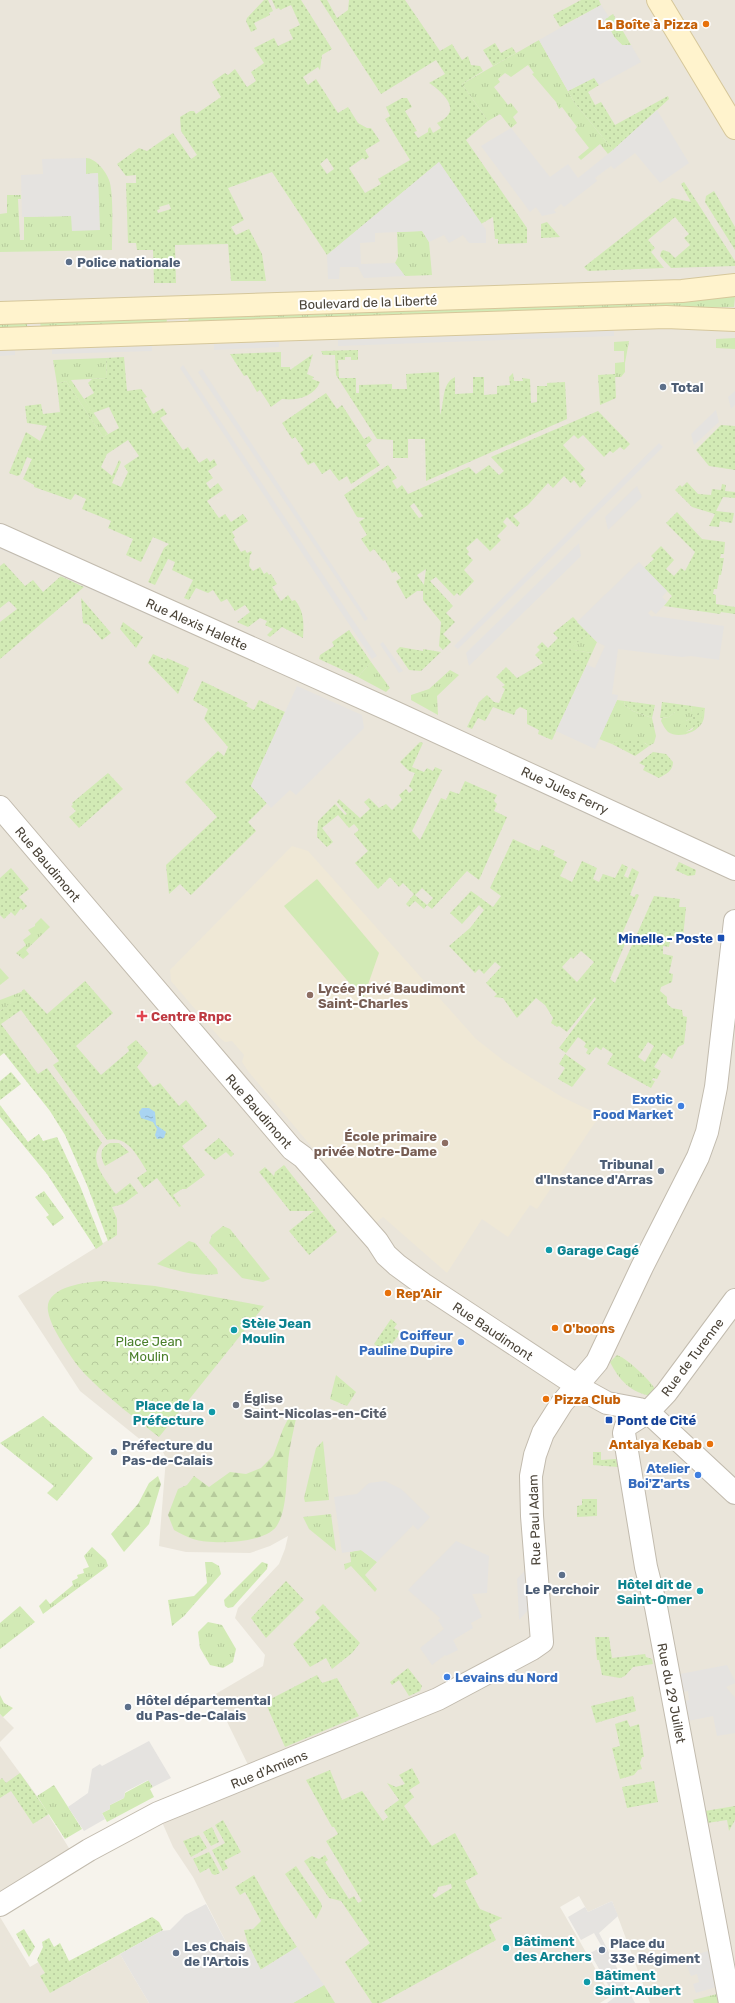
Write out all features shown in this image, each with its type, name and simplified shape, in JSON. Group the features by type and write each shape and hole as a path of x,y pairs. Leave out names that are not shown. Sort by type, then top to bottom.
{"main road":[{"path":"658,0 735,128"},
{"name":"Boulevard de la Liberté","path":"0,314 682,291 735,285"},
{"name":"Boulevard de la Liberté","path":"0,339 651,318 735,320"}],"street":[{"name":"Rue Alexis Halette","path":"0,535 394,712"},
{"name":"Rue Jules Ferry","path":"394,712 735,869"},
{"name":"Rue Baudimont","path":"0,807 292,1149 303,1156 397,1265 575,1385 607,1403 632,1407 648,1412"},
{"name":"Rue Paul Adam","path":"542,1642 532,1516 532,1468 537,1447 548,1425 575,1385 597,1362 642,1267 694,1167 702,1145 716,1087 735,921"},
{"name":"Rue de Turenne","path":"648,1412 666,1393 735,1300"},
{"path":"648,1412 735,1493"},
{"name":"Rue du 29 Juillet","path":"648,1412 626,1426 624,1435 646,1567 661,1633 728,1995"},
{"name":"Rue d'Amiens","path":"0,1905 75,1858 158,1813 438,1699 532,1649 542,1642"}],"shaded area":[{"path":"0,0 735,0 735,2003 650,2003 612,1901 588,1912 579,1896 560,1907 611,1996 600,2003 254,2003 231,1952 193,1877 173,1847 158,1813 253,1775 214,1695 263,1666 265,1655 235,1618 238,1608 279,1564 288,1536 270,1546 250,1553 186,1552 159,1546 166,1458 162,1450 156,1444 147,1445 80,1391 18,1296 116,1235 112,1207 106,1190 0,1038"},
{"path":"601,5 609,17 605,19 614,37 622,45 631,45 641,62 599,85 594,78 568,91 539,40"},
{"path":"657,110 689,163 660,183 635,153 614,169 611,166 595,178 597,181 564,207 561,204 554,210 556,213 542,216 536,207 530,212 481,146 511,128 550,177 568,164 578,178 613,150"},
{"path":"86,158 86,174 98,173 100,230 72,231 71,216 22,217 21,175 43,174 42,159"},
{"path":"439,162 486,230 486,243 469,243 463,235 449,243 444,235 429,242 422,231 375,233 375,242 360,243 361,264 395,263 405,276 364,278 358,267 340,267 339,279 328,279 327,255"},
{"path":"614,330 614,336 338,346 338,340"},
{"path":"279,342 279,347 214,350 214,344"},
{"path":"152,345 152,351 52,354 52,349"},
{"path":"15,350 15,355 0,356 0,351"},
{"path":"183,365 377,656 372,659 180,368"},
{"path":"202,369 368,619 365,621 198,372"},
{"path":"735,391 735,405 731,409 728,397"},
{"path":"716,410 719,422 694,445 691,434"},
{"path":"659,443 663,447 458,649 454,646"},
{"path":"637,486 642,497 608,530 605,517"},
{"path":"0,543 169,619 168,624 0,549"},
{"path":"579,543 581,556 469,666 466,653"},
{"path":"639,562 667,591 662,597 667,602 656,614 651,610 648,613 652,617 654,616 724,626 719,660 618,649 612,694 618,695 617,700 595,749 556,731 587,665 595,668 605,646 597,642 577,622"},
{"path":"383,642 403,671 399,673 380,644"},
{"path":"297,686 362,715 364,728 296,795 290,790 271,808 251,786"},
{"path":"445,723 606,797 608,803 440,725"},
{"path":"444,743 695,859 694,864 442,747"},
{"path":"292,846 308,851 476,1039 504,1061 562,1097 600,1115 537,1209 530,1205 508,1237 482,1219 447,1273 383,1217 376,1223 248,1071 242,1062 244,1055 232,1041 225,1042 220,1038 171,981 170,970"},
{"path":"385,1481 401,1489 430,1517 418,1530 413,1525 377,1562 361,1550 342,1553 334,1497 357,1494 369,1483"},
{"path":"456,1541 489,1556 487,1593 472,1594 482,1617 471,1623 473,1628 453,1640 458,1650 446,1656 445,1655 432,1665 420,1648 444,1629 438,1620 440,1618 408,1590"},
{"path":"529,1566 531,1607 519,1620 517,1579"},
{"path":"727,1665 735,1681 735,1683 726,1687 735,1698 735,1733 717,1736 713,1716 688,1721 685,1701 689,1700 688,1691 683,1692 680,1674"},
{"path":"0,1714 14,1728 0,1742"},
{"path":"149,1741 171,1778 153,1787 148,1780 125,1792 124,1798 110,1805 110,1809 102,1813 105,1819 84,1831 68,1807 88,1793 92,1769 100,1764 102,1766"},
{"path":"0,1746 37,1796 75,1858 0,1905"},
{"name":"Place du 33e Régiment","path":"612,1901 618,1916 599,1933 635,2003 607,2003 615,1997 590,1953 602,1947 594,1933 581,1940 568,1917 585,1907 588,1912"},
{"name":"Les Chais de l'Artois","path":"206,1904 231,1952 248,1944 261,1970 297,1947 324,1985 293,2003 149,2003 120,1954 161,1931 170,1930 185,1915"},
{"path":"0,1917 30,1967 57,1951 74,1980 120,1954 149,2003 0,2003"},
{"path":"708,1951 716,1987 696,1993 693,1984 699,1982 697,1974 691,1976 684,1958"}],"green space":[{"path":"264,0 268,0 273,11 269,13 270,15 254,23 257,29 251,32 246,21 247,18"},
{"path":"272,0 301,0 332,49 322,55 320,70 318,67 303,77 308,85 316,79 338,113 348,107 358,123 367,128 371,128 380,141 365,150 369,157 365,160 363,158 349,168 365,193 381,184 378,179 410,160 385,119 390,116 386,107 402,98 407,98 412,107 405,111 417,131 414,132 418,138 428,132 430,127 433,133 441,128 437,123 448,115 450,106 445,97 429,83 445,74 436,60 381,94 320,0 327,0 337,18 348,10 349,0 405,0 440,51 452,44 462,60 468,56 471,65 480,66 483,71 462,84 488,121 466,140 527,228 527,243 498,244 498,239 495,239 493,217 481,224 439,162 327,255 272,172 228,188 244,220 231,227 236,235 249,229 262,254 266,281 231,281 228,244 175,245 176,283 154,283 153,250 137,250 136,243 128,243 126,183 136,183 136,175 126,176 117,164 139,148 147,151 173,133 191,159 197,155 181,131 180,117 190,111 194,111 196,114 221,97 212,82 225,73 228,75 235,69 247,87 256,81 251,72 264,63 254,48 274,38 278,46 293,39 289,30 300,25 291,5 280,10 279,8 276,9","holes":["327,158 334,169 327,174 320,164","169,204 171,209 158,213 157,210 160,209 159,207"]},
{"path":"581,0 599,0 601,5 560,27 553,15"},
{"path":"613,14 631,45 622,45 614,37 605,19"},
{"path":"539,40 574,102 613,150 608,154 600,144 581,160 578,157 589,148 575,130 577,127 562,107 559,109 556,102 532,74 534,73 528,65 511,77 505,73 498,79 500,82 494,87 508,105 511,103 518,112 513,117 517,123 511,128 500,114 488,121 462,84"},
{"path":"495,43 501,53 512,47 516,53 493,66 483,50"},
{"path":"594,77 599,85 588,92 595,105 601,102 615,125 668,96 669,99 613,150 574,102 568,91"},
{"path":"86,158 93,160 100,166 111,186 112,250 0,252 0,214 7,213 7,195 21,195 21,199 18,199 20,240 24,240 24,217 71,216 98,173 86,174"},
{"path":"684,182 735,261 735,266 671,268 660,256 661,252 663,250 669,252 675,258 690,245 684,238 689,234 675,217 648,240 655,248 651,252 664,268 588,271 584,267 672,198 691,202 681,184"},
{"path":"714,191 735,227 735,250 705,202 706,196"},
{"path":"547,222 560,237 541,238 541,224"},
{"path":"422,231 429,242 432,275 405,276 395,263 398,257 397,232"},
{"path":"735,296 734,307 188,322 189,318"},
{"path":"163,316 167,320 166,324 41,331 40,320"},
{"path":"27,320 27,332 0,333 0,321"},
{"path":"735,338 735,349 716,348 716,339"},
{"path":"629,341 625,372 621,377 615,377 615,363 624,362 624,351 614,351 614,342"},
{"path":"358,350 358,360 351,360 351,357 345,357 345,360 338,360 339,378 356,378 356,393 359,393 359,385 392,384 392,389 407,389 406,374 439,372 440,415 445,389 447,384 455,377 455,394 473,393 473,377 484,377 484,395 497,394 497,386 510,385 509,377 513,373 514,381 523,381 522,378 530,379 531,403 537,402 537,386 547,386 547,383 565,382 567,419 426,481 425,439 408,439 408,458 393,458 393,440 377,439 336,375 335,355 323,355 321,351"},
{"path":"281,352 281,367 290,367 290,370 313,354 307,374 314,377 312,379 320,382 314,391 304,397 282,399 271,407 260,390 257,392 247,375 244,376 230,354"},
{"path":"124,357 127,391 141,389 147,397 144,398 153,414 163,408 167,414 160,418 183,450 188,447 199,463 207,458 210,462 214,459 217,465 208,471 213,478 206,483 210,489 218,483 223,490 207,501 219,518 225,514 231,522 243,514 248,521 232,532 235,537 233,539 241,552 245,550 247,553 251,551 252,553 250,555 249,566 253,571 260,567 264,574 267,572 269,575 271,574 277,584 272,587 281,601 288,595 292,601 295,600 303,618 303,638 282,627 270,637 267,635 273,629 265,625 267,621 260,618 248,627 237,622 250,612 245,605 235,611 227,599 221,602 213,590 208,593 196,588 189,600 184,598 193,580 172,570 175,562 168,559 155,585 148,582 164,548 169,544 153,537 141,562 126,555 133,539 108,528 111,521 82,509 86,499 75,494 71,500 34,487 34,485 23,479 32,459 27,457 20,475 17,476 9,473 26,432 40,441 47,426 27,423 25,406 41,404 43,414 60,412 57,384 66,381 103,437 119,428 109,407 93,413 84,399 94,393 88,383 92,379 107,378 106,358","holes":["128,440 139,456 124,466 128,472 121,487 112,483 121,462 119,460 112,476 101,467 107,454"]},
{"path":"106,358 107,378 71,380 108,434 103,437 66,381 57,384 53,360"},
{"path":"615,374 616,398 600,405 598,375"},
{"path":"326,393 337,409 342,405 364,439 369,436 372,440 366,445 380,465 351,484 347,476 339,481 330,469 322,474 314,462 308,465 300,453 304,450 295,437 292,439 282,423"},
{"path":"598,411 630,444 624,450 620,447 613,453 610,451 604,457 583,435 578,439 574,435 563,445 585,469 580,474 586,481 580,488 574,480 571,483 564,476 553,488 548,483 528,505 513,516 520,523 517,527 507,517 503,522 507,526 497,536 501,540 490,551 477,538 466,548 469,552 467,554 473,560 464,570 474,581 460,596 457,593 454,596 436,577 430,581 453,606 446,613 455,622 443,634 451,642 443,650 439,646 441,622 423,600 423,591 417,591 406,599 396,581 401,578 396,571 392,573 385,560 383,561 374,549 370,552 361,539 367,535 359,522 365,518 357,517 344,495 388,465 397,478 392,481 397,489 402,485 408,494 469,467 476,474 489,465 499,475 504,471 491,457","holes":["414,503 423,516 419,518 410,506","426,569 424,584 424,585 417,575"]},
{"path":"721,425 735,426 735,470 709,466 696,450"},
{"path":"687,482 698,494 711,495 712,489 721,490 722,484 726,485 725,491 735,492 735,498 723,497 716,511 734,513 732,523 720,521 719,527 709,526 715,514 692,507 675,490 680,485 682,487"},
{"path":"677,512 702,539 725,542 724,554 721,554 720,558 724,558 721,575 719,575 717,589 714,589 713,594 716,595 716,604 735,607 735,614 721,612 720,614 664,606 672,596 644,568 654,559 651,556 661,546 674,560 666,569 674,576 681,568 685,571 695,552 666,523"},
{"path":"4,563 25,586 33,580 43,592 61,576 84,587 0,659 0,622 17,609 9,601 0,608 0,566"},
{"path":"81,598 111,633 102,640 89,625 83,623"},
{"path":"573,617 589,634 568,649 592,653 552,740 538,734 539,730 527,724 527,710 520,707 516,710 514,715 493,707 485,721 478,718 472,729 467,727 479,702 487,695 494,702 499,703 505,689 502,687 505,685 496,677 506,667 517,678 543,663 535,655 540,650 537,647 542,642 548,648 558,638 553,633"},
{"path":"123,622 143,637 136,648 120,629"},
{"path":"349,630 371,662 358,677 319,659 320,655 334,646 332,642"},
{"path":"589,634 597,642 592,653 567,649"},
{"path":"400,647 441,652 421,671 409,670 396,651"},
{"path":"153,654 166,660 167,658 189,668 178,694 148,663"},
{"path":"371,662 390,688 386,692 358,677"},
{"path":"450,670 459,675 437,696 438,715 411,700 411,695 429,689"},
{"path":"202,681 248,703 246,706 254,710 259,700 285,712 251,786 267,803 248,822 256,831 191,895 180,884 169,894 166,865 217,817 185,782 218,751 224,756 228,747 204,719 208,709 193,700"},
{"path":"617,700 625,701 624,705 633,711 652,718 656,736 654,743 649,746 645,743 617,741 612,744 599,739"},
{"path":"625,701 655,705 652,718 633,711 624,705"},
{"path":"662,702 692,706 691,712 675,712 669,717 660,718"},
{"path":"692,706 705,708 702,723 696,730 686,734 677,735 668,732 661,721 662,718 669,717 675,712 691,712","holes":["703,711 692,730 686,732 686,721"]},
{"path":"703,710 700,723 686,732 686,721"},
{"path":"626,739 640,740 649,746 635,756 612,744"},
{"path":"420,742 423,743 412,767 424,772 427,768 433,771 435,767 442,770 412,831 420,840 441,798 446,800 450,791 459,794 465,781 497,795 494,801 497,804 494,811 507,817 479,880 467,871 432,909 427,905 424,909 415,901 409,907 406,904 414,894 403,883 399,887 390,877 378,889 355,863 368,851 354,834 359,830 354,824 349,828 338,815 322,828 333,842 327,847 317,837 318,821 335,804 345,815 347,814 337,802 339,799 360,818 370,809 364,802 369,798 379,808 386,804 392,810 402,800 399,795 406,789 409,793 413,790 409,786 415,773 409,771 400,762","holes":["422,888 433,898 427,905 415,895"]},
{"path":"653,752 666,754 673,762 672,768 667,774 659,778 643,770 645,766 639,763"},
{"path":"108,773 123,789 79,828 69,817 76,811 71,806 73,805 72,803"},
{"path":"513,839 539,851 542,845 555,851 553,855 567,862 560,876 572,882 582,861 597,868 593,879 599,882 603,874 615,878 622,864 628,867 624,876 628,878 632,868 639,872 630,895 634,897 636,894 639,895 622,934 628,937 610,979 615,983 654,896 680,899 679,907 686,907 683,938 671,936 669,947 663,946 663,954 673,956 669,973 673,974 672,982 661,987 660,991 667,997 667,1004 672,1008 682,1010 683,1016 687,1017 684,1044 678,1047 672,1059 663,1053 654,1067 661,1071 657,1079 653,1078 652,1080 655,1081 651,1088 607,1064 613,1054 603,1047 601,1050 596,1047 589,1055 586,1053 588,1049 584,1047 586,1043 578,1037 566,1053 559,1048 596,999 595,997 567,1032 559,1026 557,1027 551,1023 553,1018 545,1005 536,998 517,1018 503,998 494,997 497,994 486,983 501,967 495,962 484,974 479,969 475,973 449,946 470,928 484,910 479,905 462,924 450,913 471,891 493,907 501,896 490,888","holes":["581,951 594,962 577,982 562,967 571,957 573,959","648,1042 654,1046 645,1062 638,1057"]},
{"path":"679,862 696,870 695,875 688,876 675,870"},
{"path":"11,868 29,889 19,897 27,906 23,910 21,908 15,916 11,912 4,919 0,915 0,878"},
{"path":"317,879 379,953 363,999 284,906"},
{"path":"41,918 50,927 26,950 29,954 23,959 16,953 26,945 23,940 31,934 28,930 35,926"},
{"path":"0,968 9,978 0,985"},
{"path":"85,981 113,1013 76,1046 101,1075 129,1051 127,1047 136,1040 148,1053 137,1067 153,1087 160,1083 179,1106 186,1100 207,1126 182,1146 205,1175 186,1189 182,1189 173,1195 181,1206 179,1207 157,1178 144,1188 137,1178 147,1171 135,1153 121,1141 114,1139 107,1140 53,1065 59,1061 21,1010 1,1024 38,1074 47,1068 102,1143 96,1155 97,1162 102,1174 114,1192 116,1194 130,1183 138,1193 123,1204 112,1207 117,1219 117,1235 108,1241 87,1185 65,1135 50,1111 4,1053 0,1056 0,1011 23,994 21,992 24,989 47,1014"},
{"path":"21,992 24,994 0,1011 0,1000"},
{"path":"565,1054 586,1069 572,1087 558,1079 565,1068 559,1064"},
{"path":"11,1072 21,1084 0,1100 0,1081"},
{"path":"0,1105 28,1142 39,1134 43,1141 57,1137 80,1186 103,1244 96,1249 47,1174 0,1117"},
{"path":"219,1138 234,1154 231,1157 226,1152 215,1160 204,1150"},
{"path":"110,1143 119,1143 129,1152 105,1166 101,1156 102,1150"},
{"path":"284,1165 337,1232 309,1255 289,1231 314,1211 290,1211 259,1172 265,1167 274,1176 275,1172"},
{"path":"44,1191 64,1218 53,1226 46,1217 49,1215 35,1197"},
{"path":"223,1226 230,1229 270,1279 263,1282 242,1278 209,1243 212,1235"},
{"path":"189,1241 195,1243 217,1269 218,1274 203,1275 187,1273 157,1264"},
{"name":"Place Jean Moulin","path":"103,1281 155,1286 264,1306 159,1437 116,1403 83,1372 66,1349 50,1320 48,1311 49,1303 53,1296 59,1291 78,1284"},
{"path":"391,1319 397,1324 394,1328 401,1332 385,1353 374,1344"},
{"path":"617,1355 622,1357 639,1371 657,1392 652,1396 638,1392 626,1385 610,1362"},
{"path":"336,1375 356,1392 347,1406 330,1399"},
{"path":"294,1407 297,1413 289,1451 284,1505 280,1521 276,1527 269,1533 260,1537 236,1542 201,1541 174,1530 168,1515 178,1489 187,1485 194,1476 209,1487 230,1472 246,1474 261,1468 273,1456 283,1429"},
{"path":"43,1416 93,1458 57,1501 47,1493 54,1486 0,1443"},
{"path":"323,1441 329,1500 305,1502 304,1498 316,1448"},
{"path":"593,1452 601,1452 601,1460 616,1459 618,1467 593,1465"},
{"path":"158,1476 161,1484 149,1524 124,1552 111,1534 138,1504 149,1483"},
{"path":"582,1499 597,1499 597,1516 577,1517 577,1506 582,1505"},
{"path":"331,1514 336,1551 309,1529 303,1517"},
{"path":"92,1547 106,1560 108,1566 43,1614 39,1606 46,1599 50,1604 73,1585 72,1581 78,1578 77,1575 84,1573 83,1569 89,1567 84,1556"},
{"path":"361,1550 377,1562 365,1575 377,1589 375,1592 351,1566 345,1570 344,1564 351,1562 350,1552"},
{"path":"205,1562 212,1562 219,1566 221,1574 184,1616 172,1626 168,1600 194,1596 207,1583"},
{"path":"262,1562 268,1564 267,1569 233,1607 228,1608 225,1606 224,1600"},
{"path":"286,1581 304,1600 266,1638 251,1618"},
{"path":"323,1604 360,1643 352,1653 332,1669 326,1658 310,1667 293,1644 320,1618 315,1612"},
{"path":"20,1606 35,1622 0,1649 0,1623"},
{"path":"208,1622 222,1625 236,1649 233,1662 223,1668 210,1665 200,1648 198,1632"},
{"path":"595,1637 609,1637 612,1658 645,1654 646,1657 652,1659 653,1664 633,1667 625,1676 620,1678 602,1675 599,1660 597,1660"},
{"path":"408,1668 422,1686 420,1691 409,1696 399,1680 392,1685 390,1682"},
{"path":"317,1675 322,1683 337,1678 359,1716 285,1747 265,1702"},
{"path":"0,1695 4,1703 13,1708 3,1717 0,1714"},
{"path":"633,1696 636,1711 596,1723 591,1706"},
{"path":"627,1720 630,1727 639,1724 644,1757 642,1757 640,1763 642,1769 638,1770 634,1775 620,1779 612,1748 620,1746 615,1724"},
{"path":"412,1768 420,1783 409,1790 414,1797 404,1806 432,1846 455,1833 478,1874 465,1881 480,1909 502,1918 489,1925 496,1940 381,2003 372,2003 345,1962 370,1943 341,1901 329,1898 304,1861 312,1856 319,1859 325,1855 328,1860 325,1862 349,1899 354,1896 358,1903 362,1901 326,1841 338,1834 334,1827 332,1827 306,1780 330,1770 342,1800 362,1791 383,1821 388,1817 384,1811 399,1800 387,1783 396,1787 405,1784 399,1775","holes":["451,1884 452,1888 435,1898 432,1895 437,1891 438,1887"]},
{"path":"20,1773 49,1814 33,1824 11,1791 0,1798 0,1780 2,1778 6,1783"},
{"path":"149,1780 153,1787 150,1789 154,1797 107,1822 102,1813 110,1809 110,1805 124,1798 125,1793"},
{"path":"654,1781 658,1802 627,1808 622,1787"},
{"path":"54,1785 82,1829 65,1839 37,1796"},
{"path":"735,1806 735,1820 729,1831 727,1820 707,1823 705,1811"},
{"path":"223,1820 241,1852 224,1861 228,1868 223,1871 212,1850 225,1843 215,1825"},
{"path":"212,1827 219,1842 211,1846 203,1832"},
{"path":"199,1835 207,1848 191,1857 183,1841"},
{"path":"209,1852 220,1873 215,1875 212,1874 209,1868 200,1873 193,1859"},
{"path":"296,1866 321,1903 322,1907 316,1919 285,1874"},
{"path":"254,1875 281,1923 297,1947 260,1970 248,1944 244,1930 253,1929 261,1921 245,1892 240,1895 235,1887"},
{"path":"152,1917 159,1922 163,1930 50,1993 40,1976 45,1973 37,1960 43,1947 42,1942 49,1938 54,1947 60,1943 69,1961"},
{"path":"24,1929 35,1947 29,1957 16,1934"},
{"path":"324,1985 335,2003 293,2003"},
{"path":"717,1994 719,2003 694,2003 693,2000"}],"water":[{"path":"142,1108 149,1108 155,1112 156,1125 166,1132 164,1138 157,1139 155,1135 157,1129 153,1122 141,1118 139,1112"}],"place":[{"name":"La Boîte à Pizza","path":"706,24"},
{"name":"Police nationale","path":"69,262"},
{"name":"Total","path":"663,387"},
{"name":"Minelle - Poste","path":"721,938"},
{"name":"Lycée privé Baudimont Saint-Charles","path":"310,995"},
{"name":"Centre Rnpc","path":"142,1016"},
{"name":"Exotic Food Market","path":"681,1106"},
{"name":"École primaire privée Notre-Dame","path":"445,1143"},
{"name":"Tribunal d'Instance d'Arras","path":"661,1171"},
{"name":"Garage Cagé","path":"549,1250"},
{"name":"Rep’Air","path":"388,1293"},
{"name":"O'boons","path":"555,1328"},
{"name":"Stèle Jean Moulin","path":"234,1330"},
{"name":"Coiffeur Pauline Dupire","path":"461,1342"},
{"name":"Pizza Club","path":"546,1399"},
{"name":"Église Saint-Nicolas-en-Cité","path":"236,1405"},
{"name":"Place de la Préfecture","path":"212,1412"},
{"name":"Pont de Cité","path":"609,1420"},
{"name":"Antalya Kebab","path":"710,1444"},
{"name":"Préfecture du Pas-de-Calais","path":"114,1452"},
{"name":"Atelier Boi'Z'arts","path":"698,1475"},
{"name":"Le Perchoir","path":"562,1575"},
{"name":"Hôtel dit de Saint-Omer","path":"700,1591"},
{"name":"Levains du Nord","path":"447,1677"},
{"name":"Hôtel départemental du Pas-de-Calais","path":"128,1707"},
{"name":"Bâtiment des Archers","path":"506,1948"},
{"name":"Place du 33e Régiment","path":"602,1950"},
{"name":"Les Chais de l'Artois","path":"176,1953"},
{"name":"Bâtiment Saint-Aubert","path":"587,1982"}]}
